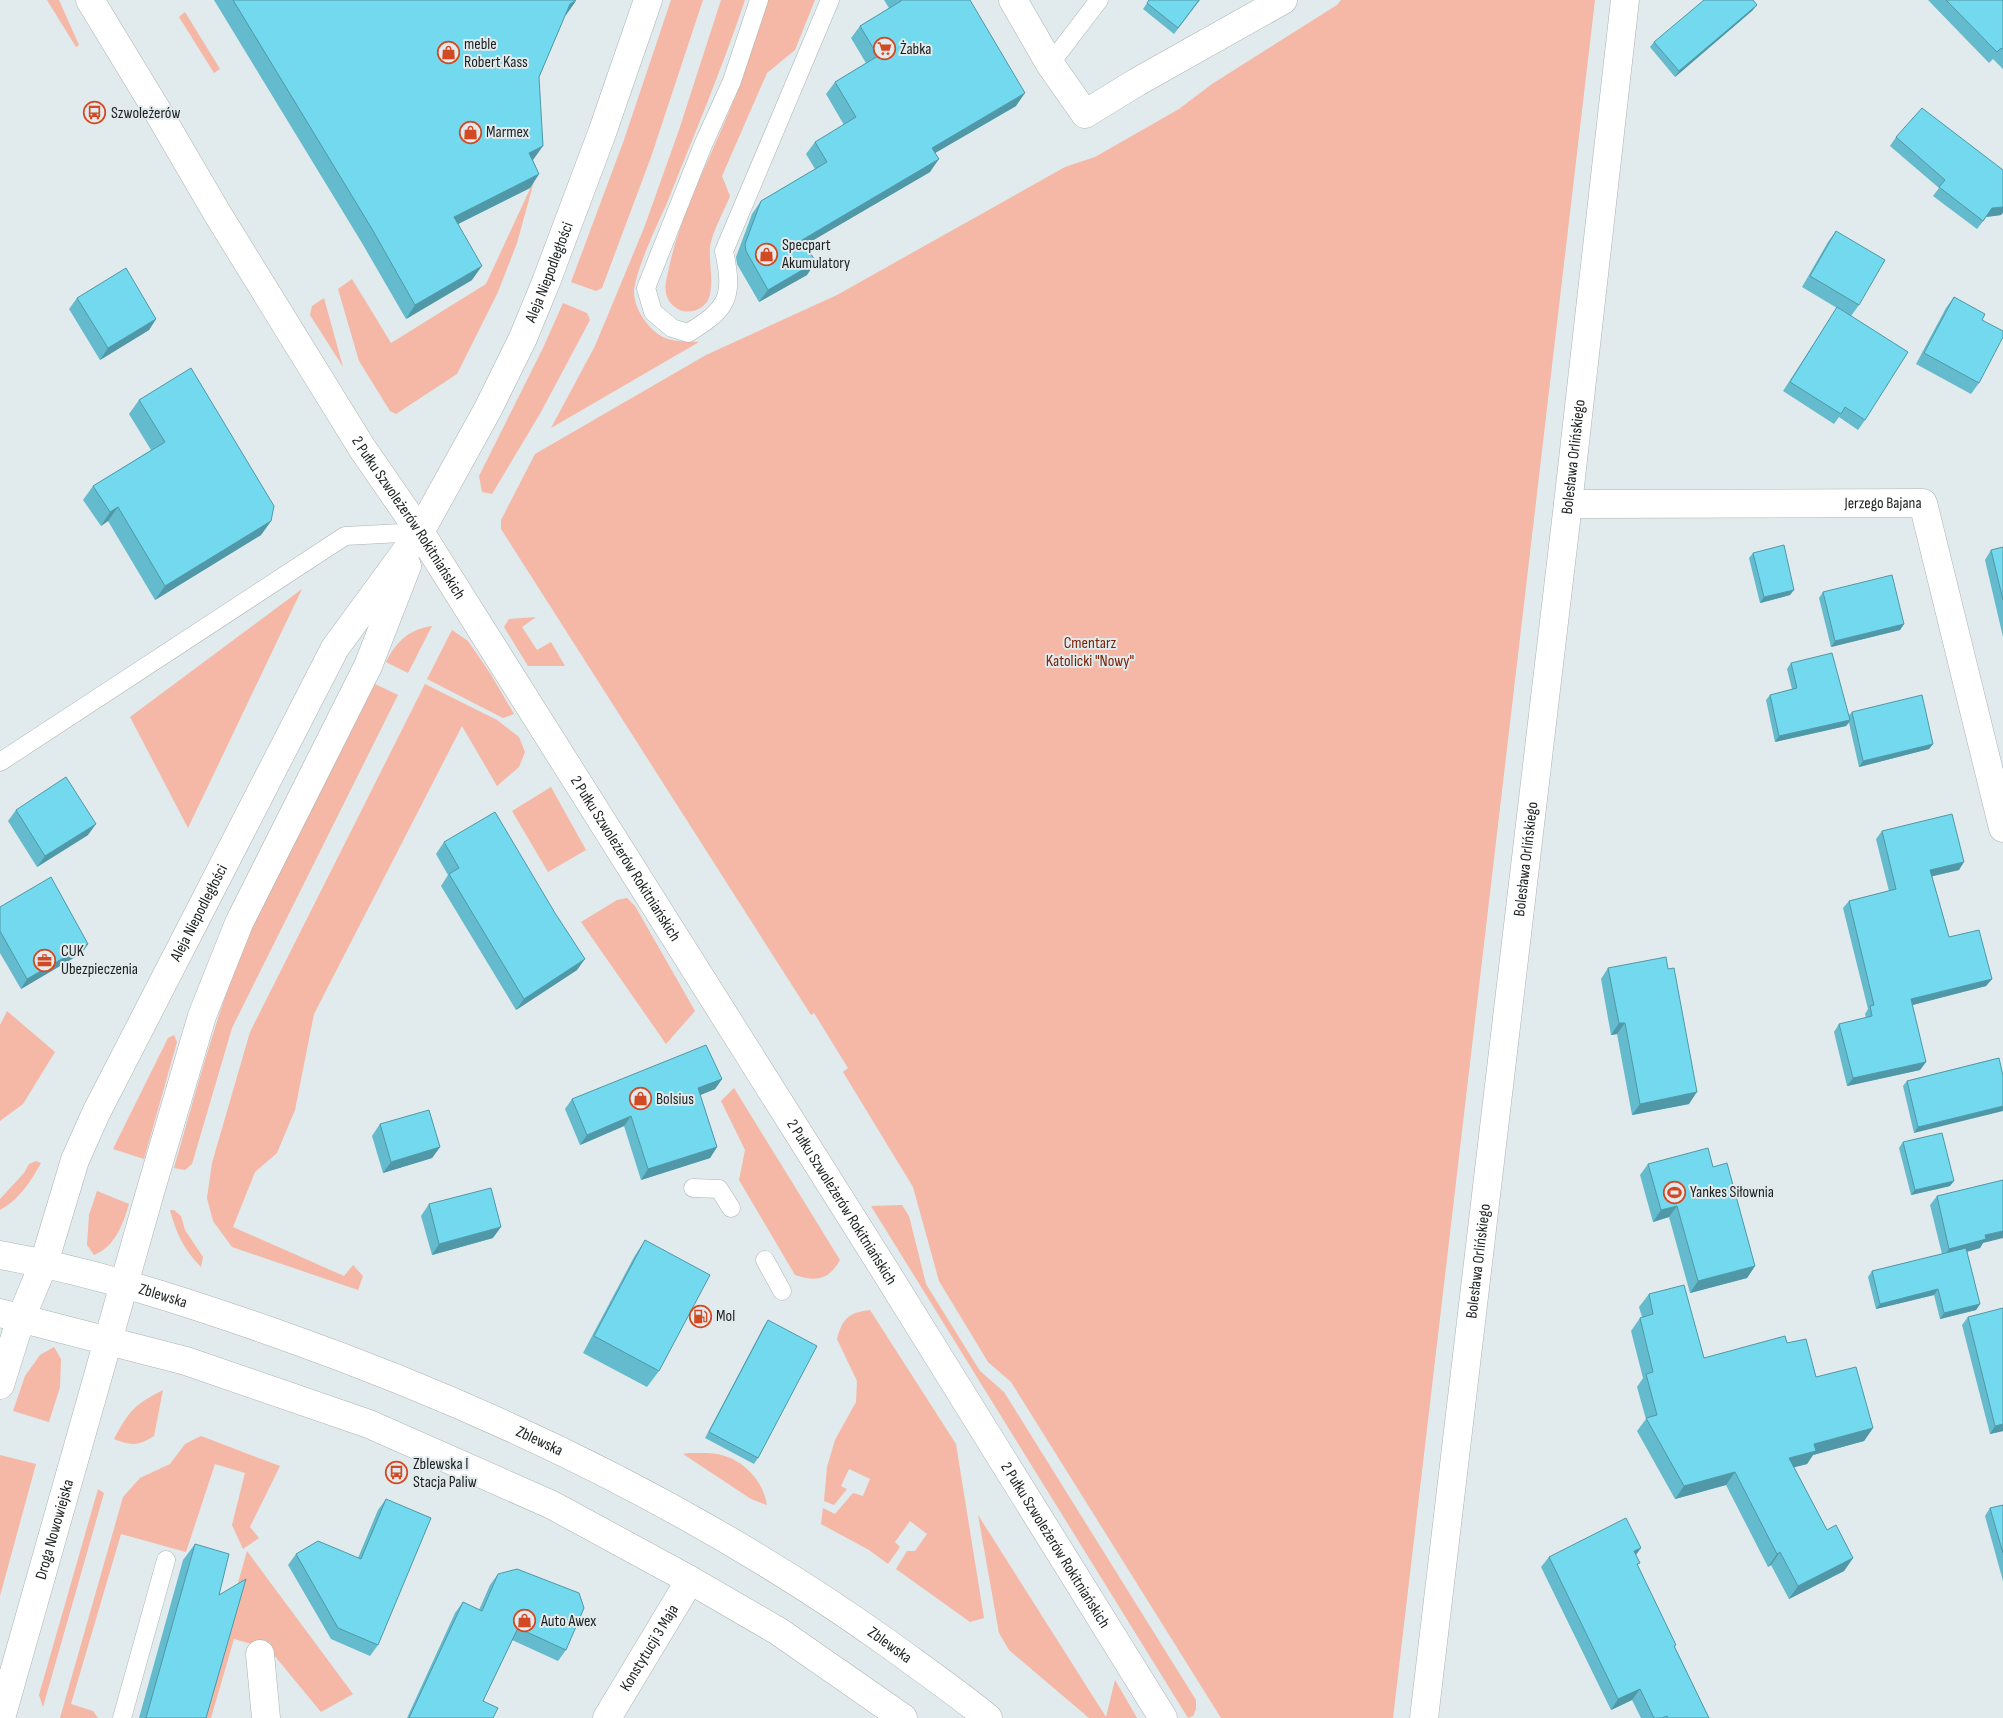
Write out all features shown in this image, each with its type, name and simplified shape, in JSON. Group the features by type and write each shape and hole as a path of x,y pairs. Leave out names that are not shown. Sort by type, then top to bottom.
{"street":[{"name":"2 Pułku Szwoleżerów Rokitniańskich","path":"90,0 217,213 357,440 420,532 1163,1718"},
{"name":"Aleja Niepodległości","path":"11,1316 44,1262 75,1160 96,1113 335,648 420,532 488,410 523,338 602,133 648,0"},
{"path":"1013,0 1050,64 1085,114 1137,82 1283,0"},
{"name":"Bolesława Orlińskiego","path":"1424,1718 1568,504 1625,0"},
{"name":"Jerzego Bajana","path":"1568,504 1923,503 2003,828"},
{"name":"Aleja Niepodległości","path":"109,1341 197,1034 210,997 239,923 368,666 420,532"},
{"name":"Zblewska","path":"0,1254 44,1262 124,1285 212,1312 356,1361 449,1399 560,1450 693,1518 829,1602 967,1700 988,1718"},
{"path":"0,1385 11,1316 186,1361 369,1424 552,1505 690,1580 778,1631 903,1718"},
{"name":"Droga Nowowiejska","path":"1,1718 109,1341"},
{"name":"Konstytucji 3 Maja","path":"610,1717 690,1580"},
{"path":"260,1654 266,1718"}],"lane":[{"path":"759,0 732,81 703,145 646,288 653,312 672,328 688,333 706,322 726,301 728,273 724,251 830,0"},
{"path":"1050,64 1099,0"},
{"path":"0,762 345,536 420,532"},
{"path":"693,1188 719,1189 731,1208"},
{"path":"765,1260 782,1291"},
{"path":"122,1718 166,1560"}],"green space":[{"path":"47,0 59,0 79,45 76,47"},
{"path":"671,0 703,0 651,157 602,288 596,291 571,282 624,140"},
{"path":"721,0 745,0 708,102 638,272 634,292 637,305 644,319 659,335 673,340 699,342 551,428 595,346 644,228 679,130"},
{"path":"768,0 815,0 795,50 767,73 722,176 730,196 711,243 711,286 709,298 703,306 694,311 679,310 669,301 666,294 666,281 672,254 688,208 735,97"},
{"name":"Cmentarz Katolicki \"Nowy\"","path":"1341,0 1595,0 1393,1718 1221,1718 1011,1382 988,1362 939,1281 913,1187 843,1072 848,1068 814,1013 811,1015 501,529 501,520 535,454 706,355 837,295 1065,167 1095,157 1179,109 1212,84 1337,5"},
{"path":"185,12 220,69 214,73 179,17"},
{"path":"535,178 517,243 498,292 457,374 396,414 390,411 359,361 338,289 352,279 391,343 486,284"},
{"path":"324,298 343,367 310,315 312,306"},
{"path":"563,303 587,313 590,320 541,412 492,494 482,492 479,476 543,348"},
{"path":"302,589 188,828 130,717"},
{"path":"536,617 522,627 537,650 551,642 565,666 528,666 504,627 509,619"},
{"path":"432,626 408,673 386,662 394,648 404,638 416,630"},
{"path":"452,630 468,641 490,673 514,714 503,718 427,679"},
{"path":"375,684 398,695 232,1028 192,1164 185,1170 174,1168 214,1032 250,932 291,845"},
{"path":"425,684 497,720 519,737 525,752 519,767 497,786 462,726 314,1014 295,1110 277,1153 255,1172 233,1227 344,1276 353,1265 363,1276 358,1290 232,1247 213,1221 207,1198 212,1163 250,1032"},
{"path":"551,787 586,850 548,872 512,811"},
{"path":"627,898 635,906 695,1011 666,1044 581,922 617,900"},
{"path":"7,1011 55,1052 23,1104 0,1121 0,1025"},
{"path":"174,1035 177,1042 144,1159 113,1149 168,1038"},
{"path":"734,1088 840,1260 831,1272 821,1278 816,1279 795,1275 739,1180 745,1150 721,1101"},
{"path":"36,1161 41,1163 29,1183 13,1201 0,1210 0,1199 24,1173 29,1164"},
{"path":"97,1191 129,1204 121,1227 113,1241 94,1255 87,1245 89,1215"},
{"path":"902,1205 909,1216 926,1284 980,1371 1004,1392 1196,1700 1196,1709 1193,1716 1188,1718 871,1206"},
{"path":"170,1210 174,1210 181,1216 185,1230 203,1257 201,1267 181,1241"},
{"path":"870,1310 956,1444 984,1618 970,1622 896,1569 907,1551 915,1551 927,1534 910,1521 895,1542 900,1547 888,1564 869,1550 821,1524 823,1508 835,1514 853,1493 863,1496 870,1479 849,1469 841,1486 847,1489 834,1505 824,1501 827,1467 835,1440 856,1402 857,1381 837,1339 844,1321 851,1315"},
{"path":"54,1347 61,1359 60,1387 49,1422 13,1411 25,1376 40,1355"},
{"path":"163,1390 154,1436 144,1442 135,1444 114,1439 133,1410 145,1400"},
{"path":"201,1436 280,1466 250,1527 259,1538 243,1549 232,1525 245,1473 215,1464 186,1552 121,1534 71,1704 93,1711 98,1718 60,1718 123,1497 140,1478 170,1464 185,1444"},
{"path":"707,1453 733,1459 753,1475 762,1489 767,1505 751,1499 683,1454"},
{"path":"0,1455 36,1464 0,1596"},
{"path":"98,1489 104,1493 43,1707 39,1695"},
{"path":"978,1515 1106,1717 1115,1680 1137,1718 1089,1718 1009,1650 999,1633"},
{"path":"247,1551 353,1694 321,1712 269,1649 234,1639 211,1718 200,1718"}],"building":[{"path":"233,0 576,0 570,4 539,77 543,146 529,153 539,174 454,217 482,266 415,305 372,229"},
{"path":"901,0 970,0 1025,93 932,148 939,159 802,240 816,262 768,290 746,251 745,244 761,201 827,162 815,142 856,117 835,82 878,56 860,26"},
{"path":"1149,0 1199,0 1178,28 1147,3"},
{"path":"1704,0 1753,0 1757,5 1679,71 1654,42"},
{"path":"1946,0 2003,0 2003,50 2001,48 1997,52"},
{"path":"1922,108 2003,170 2003,207 1992,208 1983,221 1939,187 1945,180 1896,137"},
{"path":"1836,231 1885,260 1859,305 1810,276"},
{"path":"126,268 156,319 108,348 77,298"},
{"path":"1954,297 1985,314 1982,320 2003,331 2003,337 1979,383 1924,353"},
{"path":"1837,307 1908,352 1865,420 1845,407 1841,414 1790,382"},
{"path":"191,368 274,506 271,521 165,586 118,507 110,512 93,486 165,442 139,400"},
{"path":"1784,545 1794,590 1764,597 1753,553"},
{"path":"2003,547 2003,600 1991,550"},
{"path":"1892,575 1904,624 1835,641 1823,592"},
{"path":"1832,653 1850,720 1779,736 1770,695 1797,688 1791,663"},
{"path":"1922,695 1933,744 1863,761 1852,712"},
{"path":"66,777 96,824 45,856 16,810"},
{"path":"495,812 555,913 585,959 524,999 449,874 459,868 444,842"},
{"path":"1952,814 1964,862 1930,870 1949,937 1979,930 1992,979 1911,999 1926,1062 1853,1078 1839,1024 1872,1016 1870,1006 1874,1005 1849,901 1896,889 1882,831"},
{"path":"51,877 88,944 27,979 0,931 0,907"},
{"path":"1666,957 1668,969 1674,968 1697,1092 1640,1104 1625,1023 1619,1023 1608,968"},
{"path":"706,1045 722,1079 698,1088 717,1147 648,1169 631,1116 587,1135 572,1099"},
{"path":"1999,1058 2003,1076 2003,1106 1918,1127 1907,1081"},
{"path":"429,1110 440,1147 391,1162 380,1124"},
{"path":"1942,1133 1954,1181 1915,1190 1903,1142"},
{"path":"1708,1148 1713,1167 1727,1163 1755,1266 1698,1281 1677,1206 1661,1210 1648,1164"},
{"path":"2003,1180 2003,1231 1985,1235 1986,1239 1949,1249 1937,1196"},
{"path":"491,1188 501,1227 439,1244 429,1204"},
{"path":"645,1240 710,1275 659,1371 594,1336"},
{"path":"1966,1248 1980,1304 1944,1313 1938,1289 1880,1304 1872,1271"},
{"path":"1684,1285 1704,1358 1785,1336 1787,1343 1806,1339 1816,1377 1856,1367 1873,1428 1814,1444 1816,1451 1789,1458 1827,1530 1836,1525 1853,1558 1798,1586 1780,1552 1777,1554 1735,1472 1684,1486 1646,1418 1657,1415 1646,1374 1653,1372 1640,1318 1653,1314 1649,1294"},
{"path":"2003,1308 2003,1424 1995,1426 1968,1317"},
{"path":"768,1320 817,1346 758,1458 709,1432"},
{"path":"386,1499 431,1518 378,1645 338,1628 296,1554 318,1541 361,1559"},
{"path":"2003,1505 2003,1553 1990,1508"},
{"path":"1626,1518 1641,1548 1634,1551 1640,1563 1637,1564 1709,1718 1668,1718 1667,1716 1654,1718 1640,1689 1618,1699 1549,1557"},
{"path":"195,1544 229,1554 219,1595 246,1579 206,1718 146,1718"},
{"path":"517,1569 579,1593 584,1608 566,1650 518,1628 483,1701 498,1708 493,1718 409,1718 463,1602 482,1611 498,1574"}],"place":[{"name":"Żabka","path":"884,49"},
{"name":"meble Robert Kass","path":"448,53"},
{"name":"Szwoleżerów","path":"95,113"},
{"name":"Marmex","path":"470,132"},
{"name":"Specpart Akumulatory","path":"766,254"},
{"name":"CUK Ubezpieczenia","path":"45,960"},
{"name":"Bolsius","path":"640,1099"},
{"name":"Yankes Siłownia","path":"1674,1192"},
{"name":"Mol","path":"700,1316"},
{"name":"Zblewska I Stacja Paliw","path":"397,1473"},
{"name":"Auto Awex","path":"525,1621"}]}
